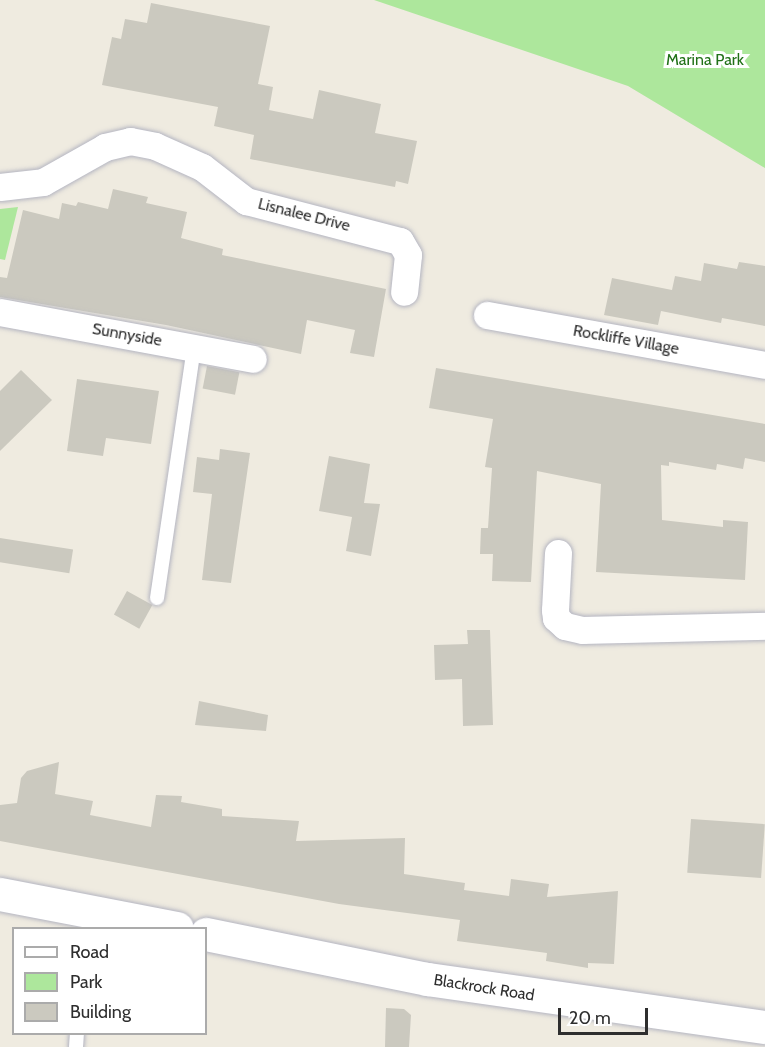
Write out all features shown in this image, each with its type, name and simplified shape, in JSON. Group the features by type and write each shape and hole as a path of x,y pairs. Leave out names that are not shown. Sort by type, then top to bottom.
{"street":[{"name":"Lisnalee Drive","path":"0,187 42,182 105,147 130,141 155,146 202,167 246,201 400,241 408,255 404,292"},
{"name":"Sunnyside","path":"0,312 253,359"},
{"name":"Rockliffe Village","path":"487,315 765,365"},
{"path":"558,553 555,610 556,618 565,626 583,630 765,626"},
{"path":"0,894 87,920 166,927"},
{"name":"Blackrock Road","path":"207,934 427,979 765,1027"}],"lane":[{"path":"157,598 194,348"}],"green space":[{"name":"Marina Park","path":"374,0 765,0 765,168 628,86"},
{"path":"18,207 5,260 0,259 0,209"}],"building":[{"path":"151,3 270,26 258,84 273,87 269,110 313,119 319,90 381,104 375,133 417,141 408,184 396,181 395,187 250,159 254,135 214,126 218,107 102,85 112,37 121,39 125,19 147,23"},
{"path":"113,189 148,197 146,203 187,212 181,238 223,249 222,255 386,289 374,357 350,353 355,330 307,320 301,354 166,325 0,297 0,277 7,278 23,210 59,219 62,203 76,206 78,202 108,209"},
{"path":"739,262 765,266 765,326 722,318 721,323 661,311 658,325 604,315 612,278 672,290 675,276 701,281 704,263 737,269"},
{"path":"207,366 239,372 235,395 203,389"},
{"path":"436,368 765,424 765,462 745,458 743,469 717,464 716,470 669,462 669,466 661,465 662,520 723,527 723,520 748,522 745,580 596,572 601,484 537,471 531,582 492,581 493,554 480,554 481,528 488,528 492,468 485,467 493,419 429,408"},
{"path":"21,370 52,400 0,451 0,391"},
{"path":"77,379 159,391 151,444 106,438 103,456 67,451"},
{"path":"220,449 250,453 231,583 202,580 212,494 193,492 197,457 219,460"},
{"path":"329,456 370,464 364,503 380,504 371,556 346,551 352,517 319,511"},
{"path":"0,538 73,550 69,573 0,562"},
{"path":"127,591 152,605 139,629 114,615"},
{"path":"467,630 490,630 493,725 463,726 462,679 435,680 434,645 468,644"},
{"path":"199,701 268,715 266,731 195,725"},
{"path":"59,762 55,794 93,801 90,815 151,827 156,795 182,796 181,802 222,809 222,816 299,821 296,841 405,838 404,874 465,883 464,890 509,896 511,879 549,884 547,897 618,891 614,964 588,963 588,968 546,961 547,953 457,941 460,920 339,904 0,841 0,805 17,803 21,778 27,771"},
{"path":"691,819 765,824 761,878 687,873"},
{"path":"386,1008 404,1009 411,1015 409,1047 385,1047"}]}
